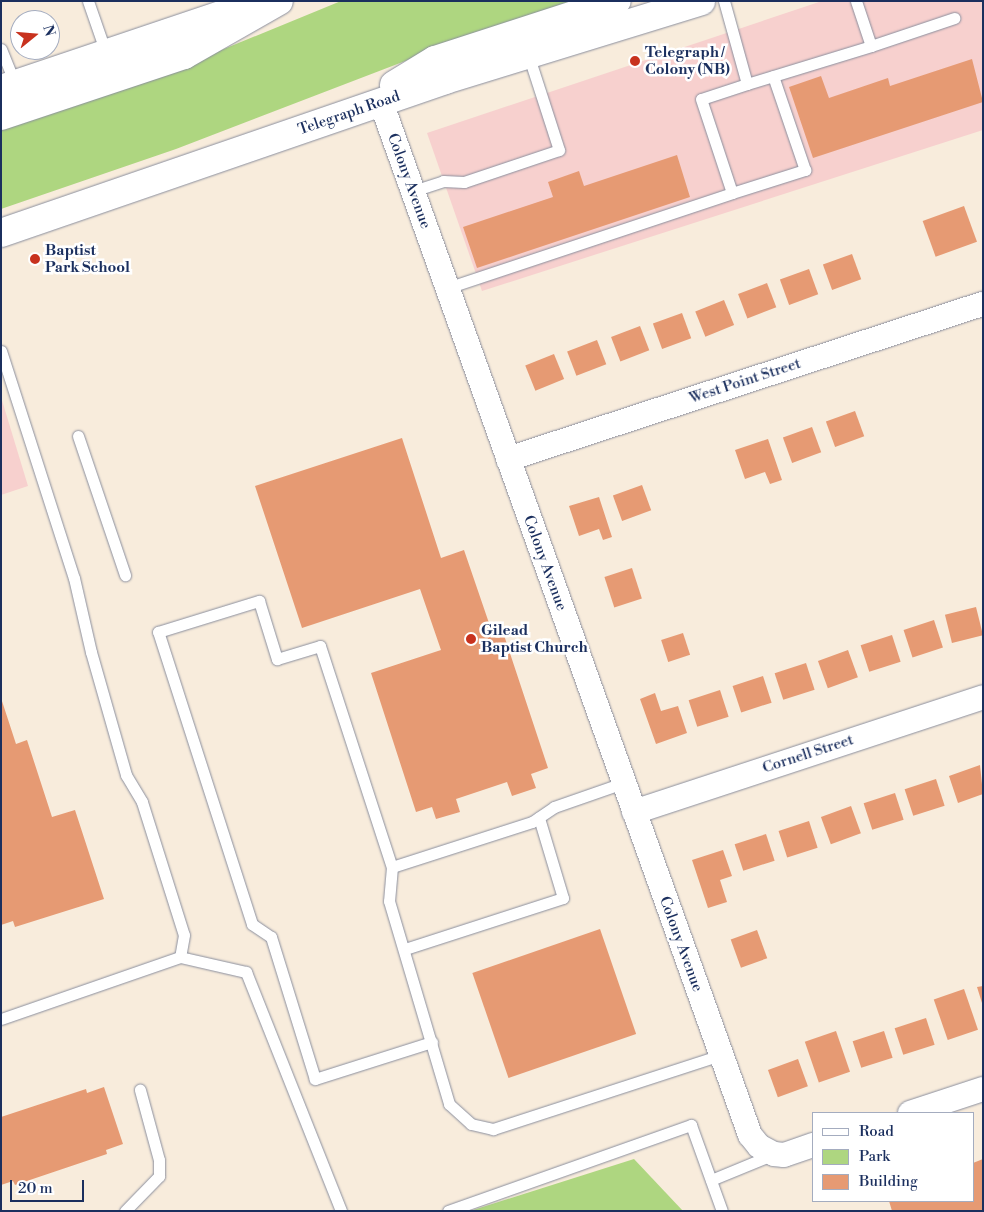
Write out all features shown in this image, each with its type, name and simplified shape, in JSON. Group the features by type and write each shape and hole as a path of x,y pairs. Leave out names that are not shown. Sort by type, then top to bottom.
{"main road":[{"path":"8,87 263,1"},
{"path":"1,116 184,55 279,1"},
{"path":"343,115 435,60 617,1"},
{"name":"Telegraph Road","path":"1,233 381,102 528,54 701,1"}],"street":[{"name":"Colony Avenue","path":"381,102 750,1135 759,1146 774,1154"},
{"name":"West Point Street","path":"508,459 983,304"},
{"name":"Cornell Street","path":"634,812 983,697"},
{"path":"913,1112 983,1090"},
{"path":"774,1154 784,1155 812,1145"}],"lane":[{"path":"88,1 106,53"},
{"path":"724,1 747,84"},
{"path":"856,1 871,46"},
{"path":"732,193 701,99 954,18"},
{"path":"1,49 8,87"},
{"path":"412,191 443,181 464,182 559,150 528,54"},
{"path":"447,288 805,170 773,76"},
{"path":"1,351 74,578 91,652 126,775 142,802 184,935 180,957"},
{"path":"78,436 125,575"},
{"path":"432,1042 315,1079 271,937 252,924 158,632 259,601 277,659 320,646 392,867 389,901 405,949 432,1042 449,1104 471,1124 493,1130 721,1055"},
{"path":"392,867 539,818 554,807 623,783"},
{"path":"405,949 563,898 539,818"},
{"path":"1,1019 180,957 246,972 341,1211"},
{"path":"125,1211 160,1176 160,1160 140,1090"},
{"path":"448,1211 691,1125 722,1211"},
{"path":"711,1180 774,1154"}],"shaded area":[{"path":"822,1 983,1 983,130 482,291 427,133"},
{"path":"1,397 28,486 1,495"}],"green space":[{"path":"341,1 586,1 434,50 176,149 1,209 1,125 202,58"},
{"path":"634,1159 683,1211 470,1211"}],"building":[{"path":"972,59 983,102 813,158 789,87 821,76 829,98 888,78 890,86"},
{"path":"677,155 690,197 477,268 463,227 553,197 548,182 579,171 584,186"},
{"path":"964,206 977,242 936,257 923,221"},
{"path":"852,254 861,279 832,290 823,265"},
{"path":"809,269 818,294 789,305 780,280"},
{"path":"767,283 776,307 747,318 738,294"},
{"path":"724,300 734,325 705,337 695,312"},
{"path":"682,313 691,338 662,349 653,324"},
{"path":"640,326 649,350 620,361 611,337"},
{"path":"597,340 606,364 576,376 567,351"},
{"path":"554,354 564,379 535,391 525,366"},
{"path":"855,411 864,436 835,447 826,422"},
{"path":"812,427 821,452 792,463 783,438"},
{"name":"Gilead Baptist Church","path":"402,438 441,558 464,550 490,626 500,623 548,768 531,774 536,788 512,796 507,782 456,799 460,812 436,819 432,807 416,812 371,673 441,650 420,589 302,628 255,486"},
{"path":"768,439 782,480 770,484 765,472 745,479 735,450"},
{"path":"642,485 651,510 622,521 613,496"},
{"path":"599,497 612,537 603,540 599,529 579,536 569,506"},
{"path":"632,568 642,598 614,607 604,577"},
{"path":"976,607 983,635 952,643 945,615"},
{"path":"934,620 943,648 913,657 904,630"},
{"path":"683,633 690,655 668,662 661,640"},
{"path":"892,635 901,662 869,672 861,645"},
{"path":"848,650 858,677 828,688 818,661"},
{"path":"806,663 815,690 783,700 775,673"},
{"path":"763,676 772,703 741,713 733,686"},
{"path":"720,690 729,717 697,727 689,700"},
{"path":"655,693 661,711 678,706 687,733 656,744 640,699"},
{"path":"1,698 16,744 27,740 52,817 75,810 104,899 15,927 13,921 1,925"},
{"path":"980,765 983,794 958,803 949,776"},
{"path":"936,779 945,806 913,816 905,789"},
{"path":"895,793 904,820 872,830 864,803"},
{"path":"851,806 861,833 831,844 821,817"},
{"path":"809,821 818,848 787,858 779,831"},
{"path":"766,834 775,861 743,871 735,844"},
{"path":"723,850 732,876 720,880 727,902 708,908 692,860"},
{"path":"600,929 636,1034 508,1078 472,973"},
{"path":"757,930 767,958 741,968 731,940"},
{"path":"983,986 983,1002 982,1003 977,987"},
{"path":"964,989 978,1030 948,1040 934,999"},
{"path":"926,1018 935,1045 903,1055 895,1028"},
{"path":"836,1031 850,1072 819,1082 805,1042"},
{"path":"884,1031 893,1058 861,1068 853,1041"},
{"path":"798,1059 808,1086 778,1097 768,1070"},
{"path":"104,1087 123,1144 106,1150 107,1154 15,1185 13,1181 1,1185 1,1117 86,1089 87,1093"},
{"path":"983,1159 983,1211 892,1211 889,1202 974,1202 974,1163"}],"place":[{"name":"Telegraph / Colony (NB)","path":"635,61"},
{"name":"Baptist Park School","path":"35,259"},
{"name":"Gilead Baptist Church","path":"471,639"}]}
